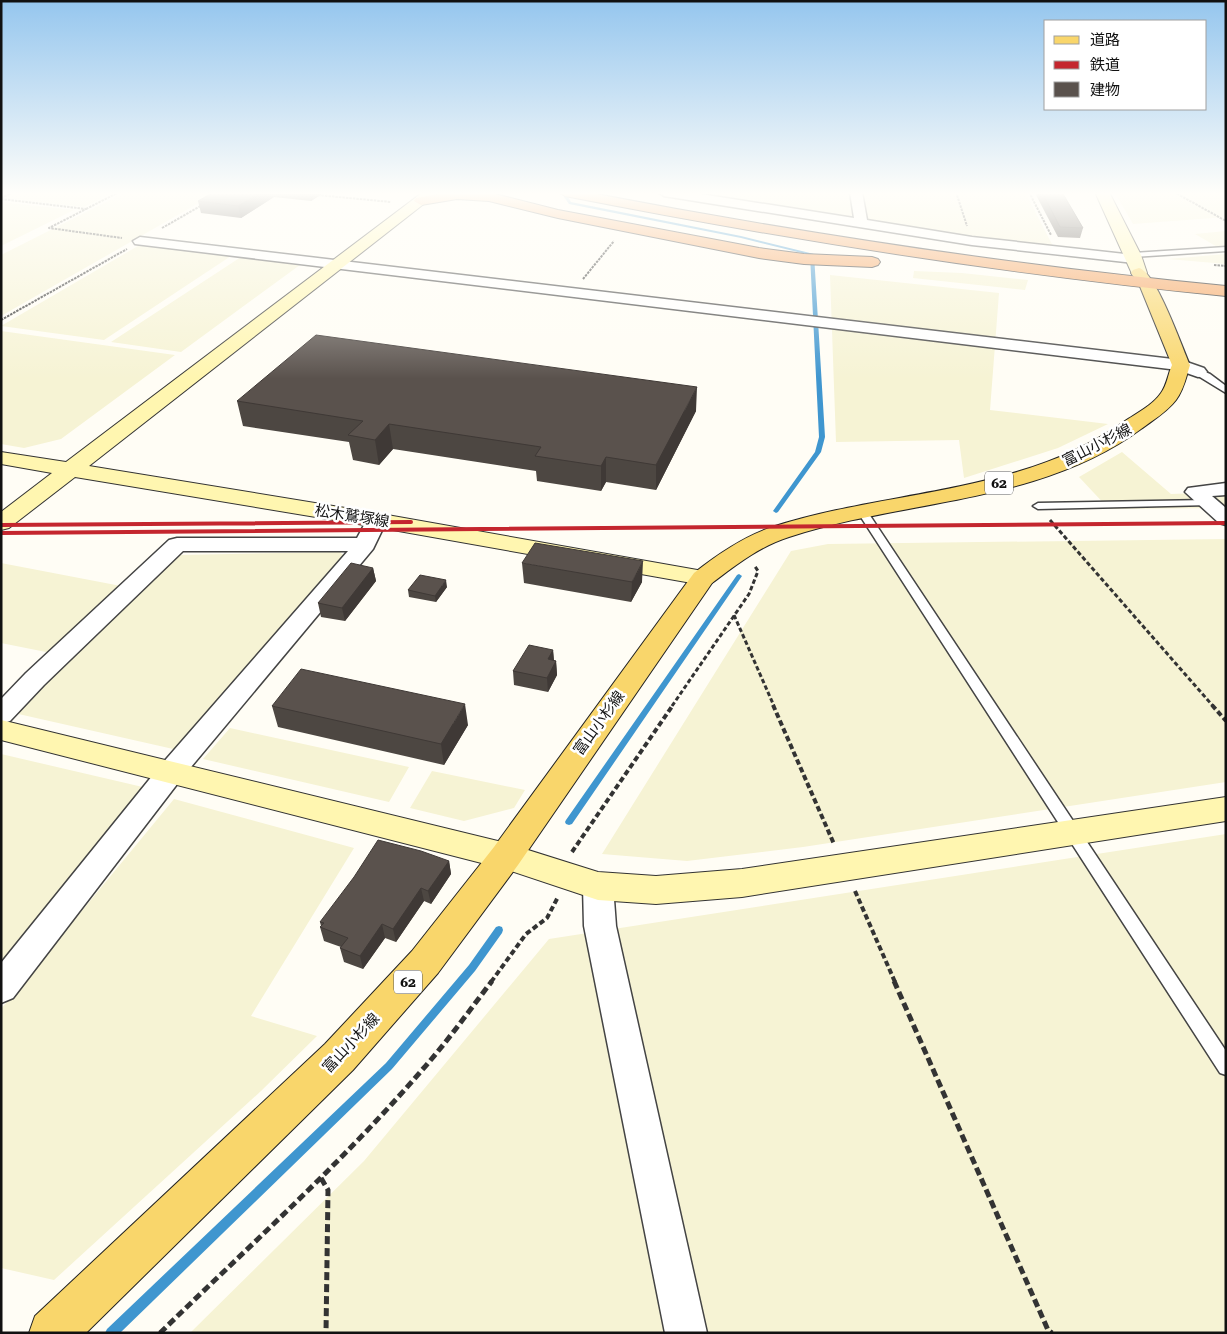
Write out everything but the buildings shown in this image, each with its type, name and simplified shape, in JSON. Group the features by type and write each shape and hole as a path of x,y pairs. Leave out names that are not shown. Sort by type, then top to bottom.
{"highway":[{"path":"767,254 968,266 1069,275 1138,268 1226,291"},
{"path":"918,254 1069,275"},
{"path":"979,254 1138,268 1226,282"},
{"path":"986,254 1007,258"}],"main road":[{"path":"1138,268 1189,368"},
{"name":"富山小杉線","path":"52,1333 340,1058 426,962 506,856 703,578 743,548 780,532 862,511 989,486 1044,470 1085,455 1136,425 1171,394 1189,368"}],"street":[{"path":"258,254 1189,368"},
{"path":"1,502 341,254"},
{"path":"1,524 71,471 342,254"},
{"path":"1070,254 1138,268"},
{"path":"1131,254 1138,268"},
{"name":"松木鷲塚線","path":"1,458 376,520 703,578"},
{"path":"1226,489 1195,492 1226,519"},
{"path":"5,979 171,772 365,544 376,520"},
{"path":"1,715 35,679 177,545 365,544"},
{"path":"1,730 506,856 574,878 656,890 742,883 1226,809"},
{"path":"574,878 600,926 686,1333"}],"lane":[{"path":"1138,268 1202,254"},
{"path":"1189,368 1207,376 1226,390"},
{"path":"1038,506 1207,503"},
{"path":"862,511 1226,1066"}],"path":[{"path":"1,320 115,254"},
{"path":"575,292 577,285 603,254"},
{"path":"1038,506 1226,721"},
{"path":"160,1333 321,1178 423,1069 526,934 547,918 574,878 734,615 749,594 758,571 743,548"},
{"path":"734,615 1048,1330 1052,1333"},
{"path":"321,1178 328,1190 326,1333"}],"shaded area":[{"path":"2,254 109,254 1,316"},
{"path":"124,254 234,254 104,340 1,326"},
{"path":"1226,254 1226,264 1168,259"},
{"path":"244,255 304,262 181,352 111,342"},
{"path":"914,271 962,273 1028,280 1025,290 913,278"},
{"path":"830,275 999,293 990,410 1108,424 1058,448 964,478 959,440 836,442"},
{"path":"1,331 175,355 61,439 24,448 1,444"},
{"path":"1122,452 1171,494 1226,492 1226,508 1109,509 1079,477"},
{"path":"1226,539 1226,782 803,847 687,861 602,854 791,551 828,544"},
{"path":"340,552 346,558 182,751 14,713 179,555"},
{"path":"1,563 121,586 51,653 1,643"},
{"path":"230,728 409,767 389,802 203,759"},
{"path":"1,754 147,788 1,968"},
{"path":"432,771 525,790 514,808 464,821 410,808"},
{"path":"174,799 354,848 251,1016 317,1036 261,1091 54,1280 1,1268 1,1009"},
{"path":"1226,834 1226,1333 190,1333 364,1161 549,939"}],"waterway":[{"path":"776,511 818,452 822,437 812,254"},
{"path":"569,822 739,576"},
{"path":"111,1333 389,1066 472,968 499,930"}],"railway":[{"path":"1,525 411,522"},
{"path":"1,533 1226,523"}]}
